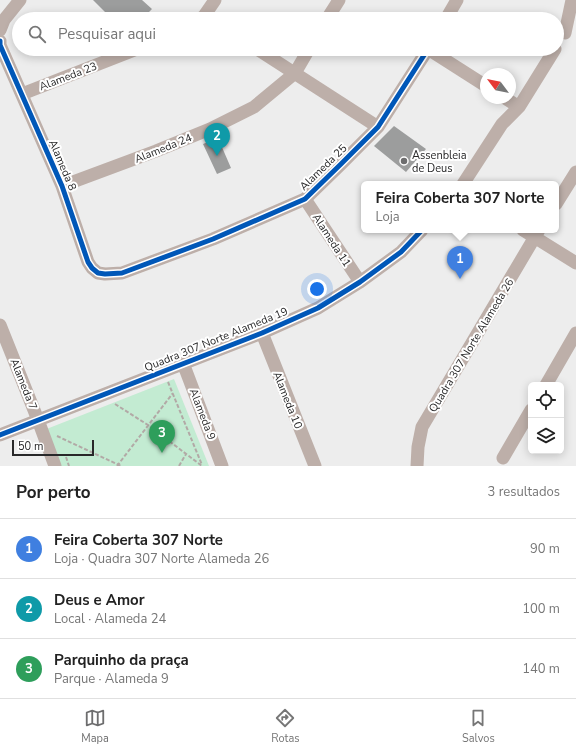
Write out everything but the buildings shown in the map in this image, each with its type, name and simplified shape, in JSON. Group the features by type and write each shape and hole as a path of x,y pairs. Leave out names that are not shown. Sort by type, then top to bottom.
{"street":[{"path":"0,30 4,20 20,0"},
{"path":"208,12 215,0"},
{"path":"331,12 339,0"},
{"path":"450,12 457,0"},
{"path":"571,35 572,0"},
{"path":"571,35 576,23"},
{"name":"Alameda 8","path":"0,41 0,45 62,186 88,262 92,268 98,272 105,274 122,273"},
{"name":"Alameda 23","path":"22,94 119,56"},
{"path":"268,56 378,127"},
{"name":"Alameda 24","path":"62,186 210,129 254,107 294,73 305,56"},
{"name":"Alameda 25","path":"122,273 213,238 305,199 378,127 424,56"},
{"path":"439,56 480,82"},
{"path":"465,181 502,124 519,107 551,56"},
{"path":"514,104 519,107"},
{"path":"559,199 576,172"},
{"name":"Alameda 11","path":"305,199 360,282"},
{"name":"Quadra 307 Norte Alameda 19","path":"0,435 262,333 318,308 360,282 401,252 419,233"},
{"path":"537,234 576,263"},
{"name":"Quadra 307 Norte Alameda 26","path":"418,466 418,447 422,427 537,234"},
{"name":"Alameda 7","path":"0,326 38,420 54,466"},
{"name":"Alameda 10","path":"262,333 314,466"},
{"path":"548,382 576,333"},
{"name":"Alameda 9","path":"183,363 222,466"},
{"path":"502,458 528,415"}],"path":[{"path":"57,436 118,466 173,393 202,466"},
{"path":"115,404 148,425 202,466"},
{"path":"179,466 186,454"}],"green space":[{"path":"174,379 209,466 58,466 44,430"}],"cycle path":[{"path":"0,41 0,45 62,186 88,262 98,273 105,274 122,273 213,239 305,199 378,127 424,56"},
{"path":"0,435 262,333 318,308 360,282 401,252 419,233"}],"place":[{"name":"Deus e Amor","path":"217,156"},
{"name":"Assenbleia de Deus","path":"404,161"},
{"name":"Feira Coberta 307 Norte","path":"460,279"},
{"name":"Parquinho da praça","path":"162,453"}]}
